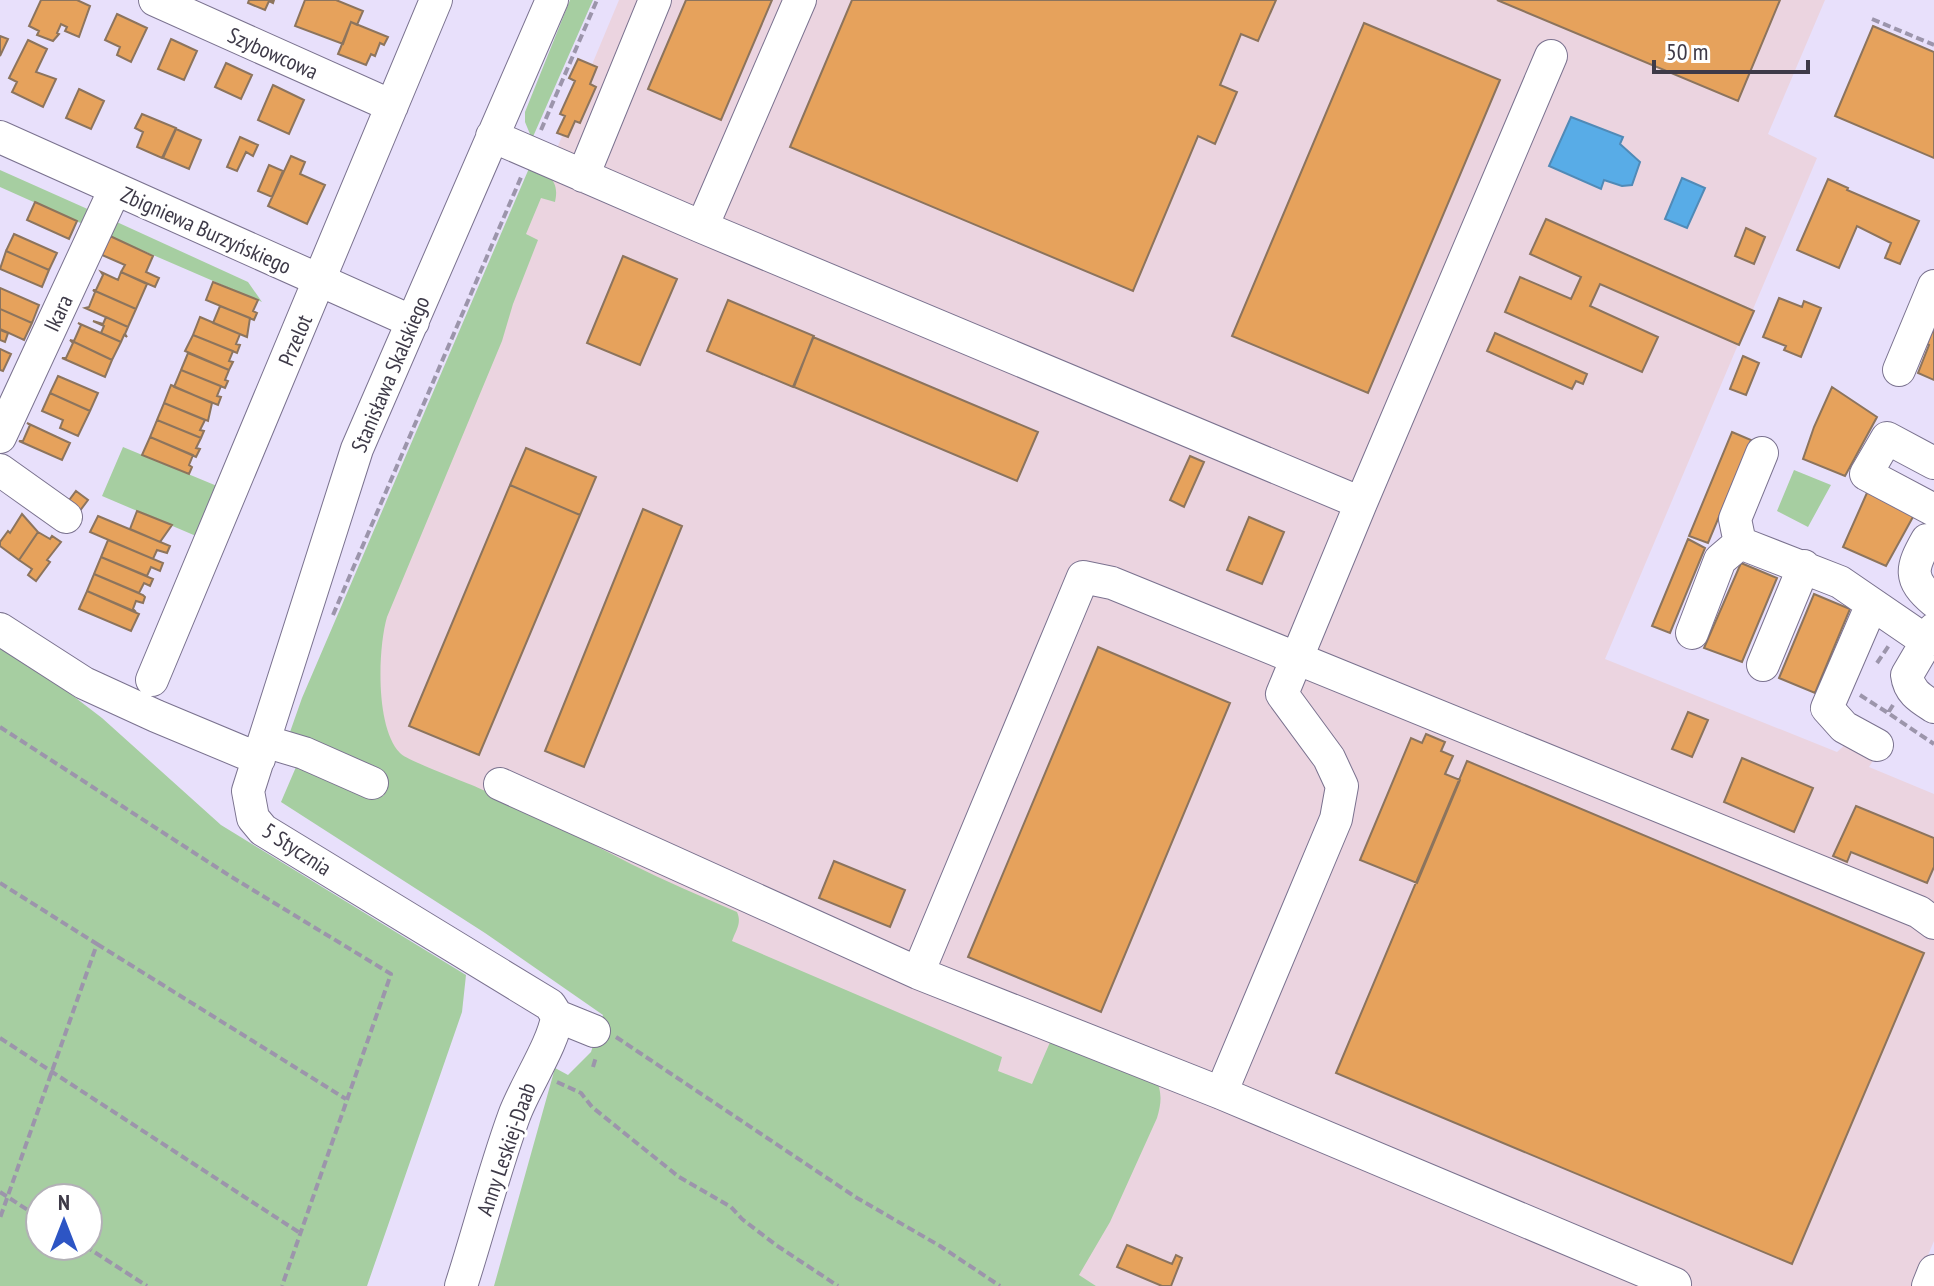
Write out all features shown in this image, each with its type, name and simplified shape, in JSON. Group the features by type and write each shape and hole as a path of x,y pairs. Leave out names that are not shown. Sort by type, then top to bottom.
{"street":[{"name":"Szybowcowa","path":"155,0 392,106"},
{"name":"Przelot","path":"152,680 436,0"},
{"name":"Stanisława Skalskiego","path":"261,750 357,449 552,0"},
{"path":"583,176 655,0"},
{"path":"702,227 800,0"},
{"path":"1221,1093 1336,819 1342,786 1329,758 1282,694 1551,56"},
{"path":"492,136 1361,503"},
{"name":"Zbigniewa Burzyńskiego","path":"0,137 413,322"},
{"name":"Ikara","path":"0,437 115,189"},
{"path":"1899,370 1927,276"},
{"path":"1934,463 1887,438 1866,474 1931,525 1914,569 1915,580 1934,601"},
{"path":"1740,543 1735,519 1762,453"},
{"path":"0,470 66,517"},
{"path":"1740,543 1840,582 1872,604 1930,635 1907,675 1914,693 1934,707"},
{"path":"1692,633 1720,560 1740,543"},
{"path":"1763,665 1804,566"},
{"path":"918,973 1083,577 1112,583 1919,912 1934,923"},
{"path":"1872,604 1827,708 1844,727 1877,745"},
{"path":"0,629 84,683 170,723 261,750 304,753 372,783"},
{"name":"5 Stycznia","path":"261,750 248,791 253,818 263,830 550,1005 557,1016 602,1032"},
{"path":"500,784 918,973 1221,1093 1675,1284"},
{"name":"Anny Leskiej-Daab","path":"461,1286 513,1118 556,1029 557,1016"},
{"path":"1928,1286 1934,1271"}],"path":[{"path":"328,629 597,0"},
{"path":"1872,19 1934,45"},
{"path":"1876,665 1890,643"},
{"path":"1861,689 1861,697 1888,713"},
{"path":"0,727 230,876 391,974 282,1286"},
{"path":"0,883 347,1099"},
{"path":"0,1218 97,944"},
{"path":"602,1032 857,1198 940,1246 1000,1286"},
{"path":"0,1038 301,1233"},
{"path":"544,1051 546,1072 552,1080 581,1093 592,1107 679,1177 731,1207 776,1245 838,1286"},
{"path":"0,1192 24,1208"},
{"path":"104,1258 147,1286"}],"shaded area":[{"path":"619,0 1825,0 1768,134 1817,158 1605,659 1837,752 1846,744 1874,759 1869,767 1934,794 1934,1241 1915,1286 1096,1286 485,920 304,753"}],"green space":[{"path":"570,0 593,0 532,139 525,122 525,112"},
{"path":"530,166 547,175 554,183 555,202 541,198 526,234 538,240 502,341 387,617 381,687 386,725 392,741 400,753 414,761 502,798 644,870 737,912 739,923 732,941 1002,1057 998,1071 1032,1084 1054,1033 1155,1076 1160,1097 1157,1118 1110,1222 1079,1275 1096,1286 494,1286 555,1068 568,1075 591,1052 603,1015 485,933 281,802 299,760 384,796 378,775 290,732"},
{"path":"0,170 92,211 85,225 0,187"},
{"path":"108,218 248,282 262,302 102,233"},
{"path":"123,447 217,486 196,536 102,496"},
{"path":"1794,470 1831,485 1808,527 1777,511"},
{"path":"0,640 102,718 221,825 466,975 462,1012 367,1286 0,1286"}],"water":[{"path":"1571,117 1623,137 1620,144 1640,162 1632,185 1622,186 1604,180 1601,189 1549,166"},
{"path":"1682,178 1705,188 1687,228 1665,219"}],"building":[{"path":"41,0 77,0 90,6 79,37 65,31 67,27 61,24 59,34 53,41 37,35 39,31 29,26"},
{"path":"249,0 274,0 273,3 269,1 265,10 248,3"},
{"path":"305,0 336,0 363,11 357,25 351,22 343,44 295,26"},
{"path":"686,0 772,0 721,120 648,89"},
{"path":"852,0 1276,0 1258,41 1241,34 1220,85 1237,92 1215,144 1198,136 1133,291 790,147"},
{"path":"1497,0 1780,0 1738,101"},
{"path":"117,14 147,28 131,62 117,55 120,47 105,40"},
{"path":"351,22 388,37 384,45 380,43 375,56 371,54 366,65 338,54"},
{"path":"1364,23 1500,80 1368,393 1232,336"},
{"path":"1873,26 1934,52 1934,158 1835,116"},
{"path":"0,36 8,39 0,56"},
{"path":"171,39 197,51 184,80 158,69"},
{"path":"28,40 47,49 36,72 56,79 43,107 12,92 17,82 9,78"},
{"path":"578,59 597,67 590,84 596,87 580,123 575,121 568,137 557,133 565,116 560,114 575,81 569,78"},
{"path":"226,63 252,75 241,99 215,87"},
{"path":"273,85 304,100 289,134 258,120"},
{"path":"79,89 104,101 91,129 66,118"},
{"path":"142,114 176,128 162,158 137,147 143,132 135,128"},
{"path":"176,129 201,140 189,169 163,158"},
{"path":"240,137 258,145 253,156 246,152 237,171 227,167"},
{"path":"291,156 305,162 300,174 325,185 307,224 268,206"},
{"path":"269,165 283,171 272,197 258,191"},
{"path":"1828,179 1919,221 1900,264 1885,258 1891,243 1857,226 1839,268 1797,250"},
{"path":"35,202 77,221 69,239 27,220"},
{"path":"1546,219 1754,311 1739,345 1600,284 1590,306 1658,337 1642,372 1505,312 1520,277 1571,299 1581,277 1530,254"},
{"path":"1746,228 1765,237 1754,264 1735,256"},
{"path":"14,234 57,253 49,270 6,251"},
{"path":"110,236 153,256 146,272 159,278 155,287 121,272 125,265 102,255"},
{"path":"6,251 49,270 42,287 0,269"},
{"path":"623,256 677,279 640,365 587,343"},
{"path":"101,272 118,280 121,272 147,284 136,309 93,290 96,290 103,275"},
{"path":"213,282 258,300 253,311 257,313 254,320 206,300"},
{"path":"0,288 39,305 32,323 0,309"},
{"path":"93,290 136,309 128,327 85,308 89,307 95,292"},
{"path":"1779,298 1802,307 1804,301 1821,308 1801,357 1784,350 1786,346 1763,337"},
{"path":"728,300 814,336 793,387 707,351"},
{"path":"220,306 250,318 247,337 213,323"},
{"path":"0,309 32,323 24,340 0,329"},
{"path":"106,317 128,327 127,337 124,335 121,342 101,333 104,326 93,321 103,324"},
{"path":"200,317 240,334 237,353 193,335"},
{"path":"78,323 121,342 112,360 70,340 74,341 81,325"},
{"path":"1934,326 1934,380 1918,373 1929,345 1925,343"},
{"path":"0,330 8,333 5,342 0,340"},
{"path":"1495,333 1587,374 1583,384 1576,381 1572,389 1487,351"},
{"path":"193,335 233,351 229,370 185,351"},
{"path":"813,337 1038,432 1017,481 794,387"},
{"path":"70,340 112,360 105,377 62,358 66,358 73,343"},
{"path":"0,349 11,354 3,371 0,370"},
{"path":"188,353 229,370 225,388 181,370"},
{"path":"1743,356 1759,363 1746,395 1730,389"},
{"path":"181,370 221,386 218,405 174,387"},
{"path":"58,376 98,393 90,411 50,393"},
{"path":"171,385 212,403 208,421 164,403"},
{"path":"1832,387 1877,417 1845,476 1803,459"},
{"path":"50,393 90,411 78,436 60,428 63,420 42,411"},
{"path":"164,403 205,420 200,430 204,431 201,438 157,420"},
{"path":"157,420 201,438 196,457 150,437"},
{"path":"27,423 70,443 62,460 19,441 23,441 30,425"},
{"path":"1732,432 1751,440 1708,543 1689,536"},
{"path":"150,437 193,455 189,474 142,455"},
{"path":"526,448 596,477 580,515 510,485"},
{"path":"1190,456 1204,462 1184,507 1170,500"},
{"path":"510,485 580,515 479,755 409,726"},
{"path":"1870,486 1914,515 1886,566 1843,547"},
{"path":"76,491 88,500 79,512 67,503"},
{"path":"643,509 682,526 584,767 545,751"},
{"path":"137,511 172,525 160,542 130,529"},
{"path":"22,514 38,532 19,560 0,546 0,542"},
{"path":"98,516 170,546 167,553 157,550 153,559 90,532"},
{"path":"1249,517 1284,532 1262,584 1227,570"},
{"path":"38,532 61,542 36,581 28,575 32,569 19,560"},
{"path":"1688,539 1705,548 1670,633 1652,626"},
{"path":"108,540 163,563 160,571 151,567 147,576 101,557"},
{"path":"101,557 153,579 150,586 144,583 139,593 94,574"},
{"path":"1741,563 1777,578 1742,662 1704,648"},
{"path":"94,574 143,595 143,603 136,601 133,609 136,612 87,591"},
{"path":"87,591 139,614 131,631 79,609"},
{"path":"1814,594 1850,609 1815,693 1779,678"},
{"path":"1098,647 1230,703 1101,1012 968,957"},
{"path":"1688,712 1708,720 1692,757 1672,749"},
{"path":"1426,734 1445,742 1441,751 1453,756 1445,774 1460,780 1417,883 1360,860 1411,738 1422,743"},
{"path":"1742,758 1813,788 1794,832 1724,802"},
{"path":"1467,761 1924,953 1792,1264 1336,1073"},
{"path":"1856,806 1934,838 1934,867 1927,883 1851,852 1847,862 1833,856"},
{"path":"834,861 905,890 890,927 819,898"},
{"path":"1127,1245 1172,1264 1176,1255 1182,1258 1171,1286 1162,1286 1117,1267"}]}
